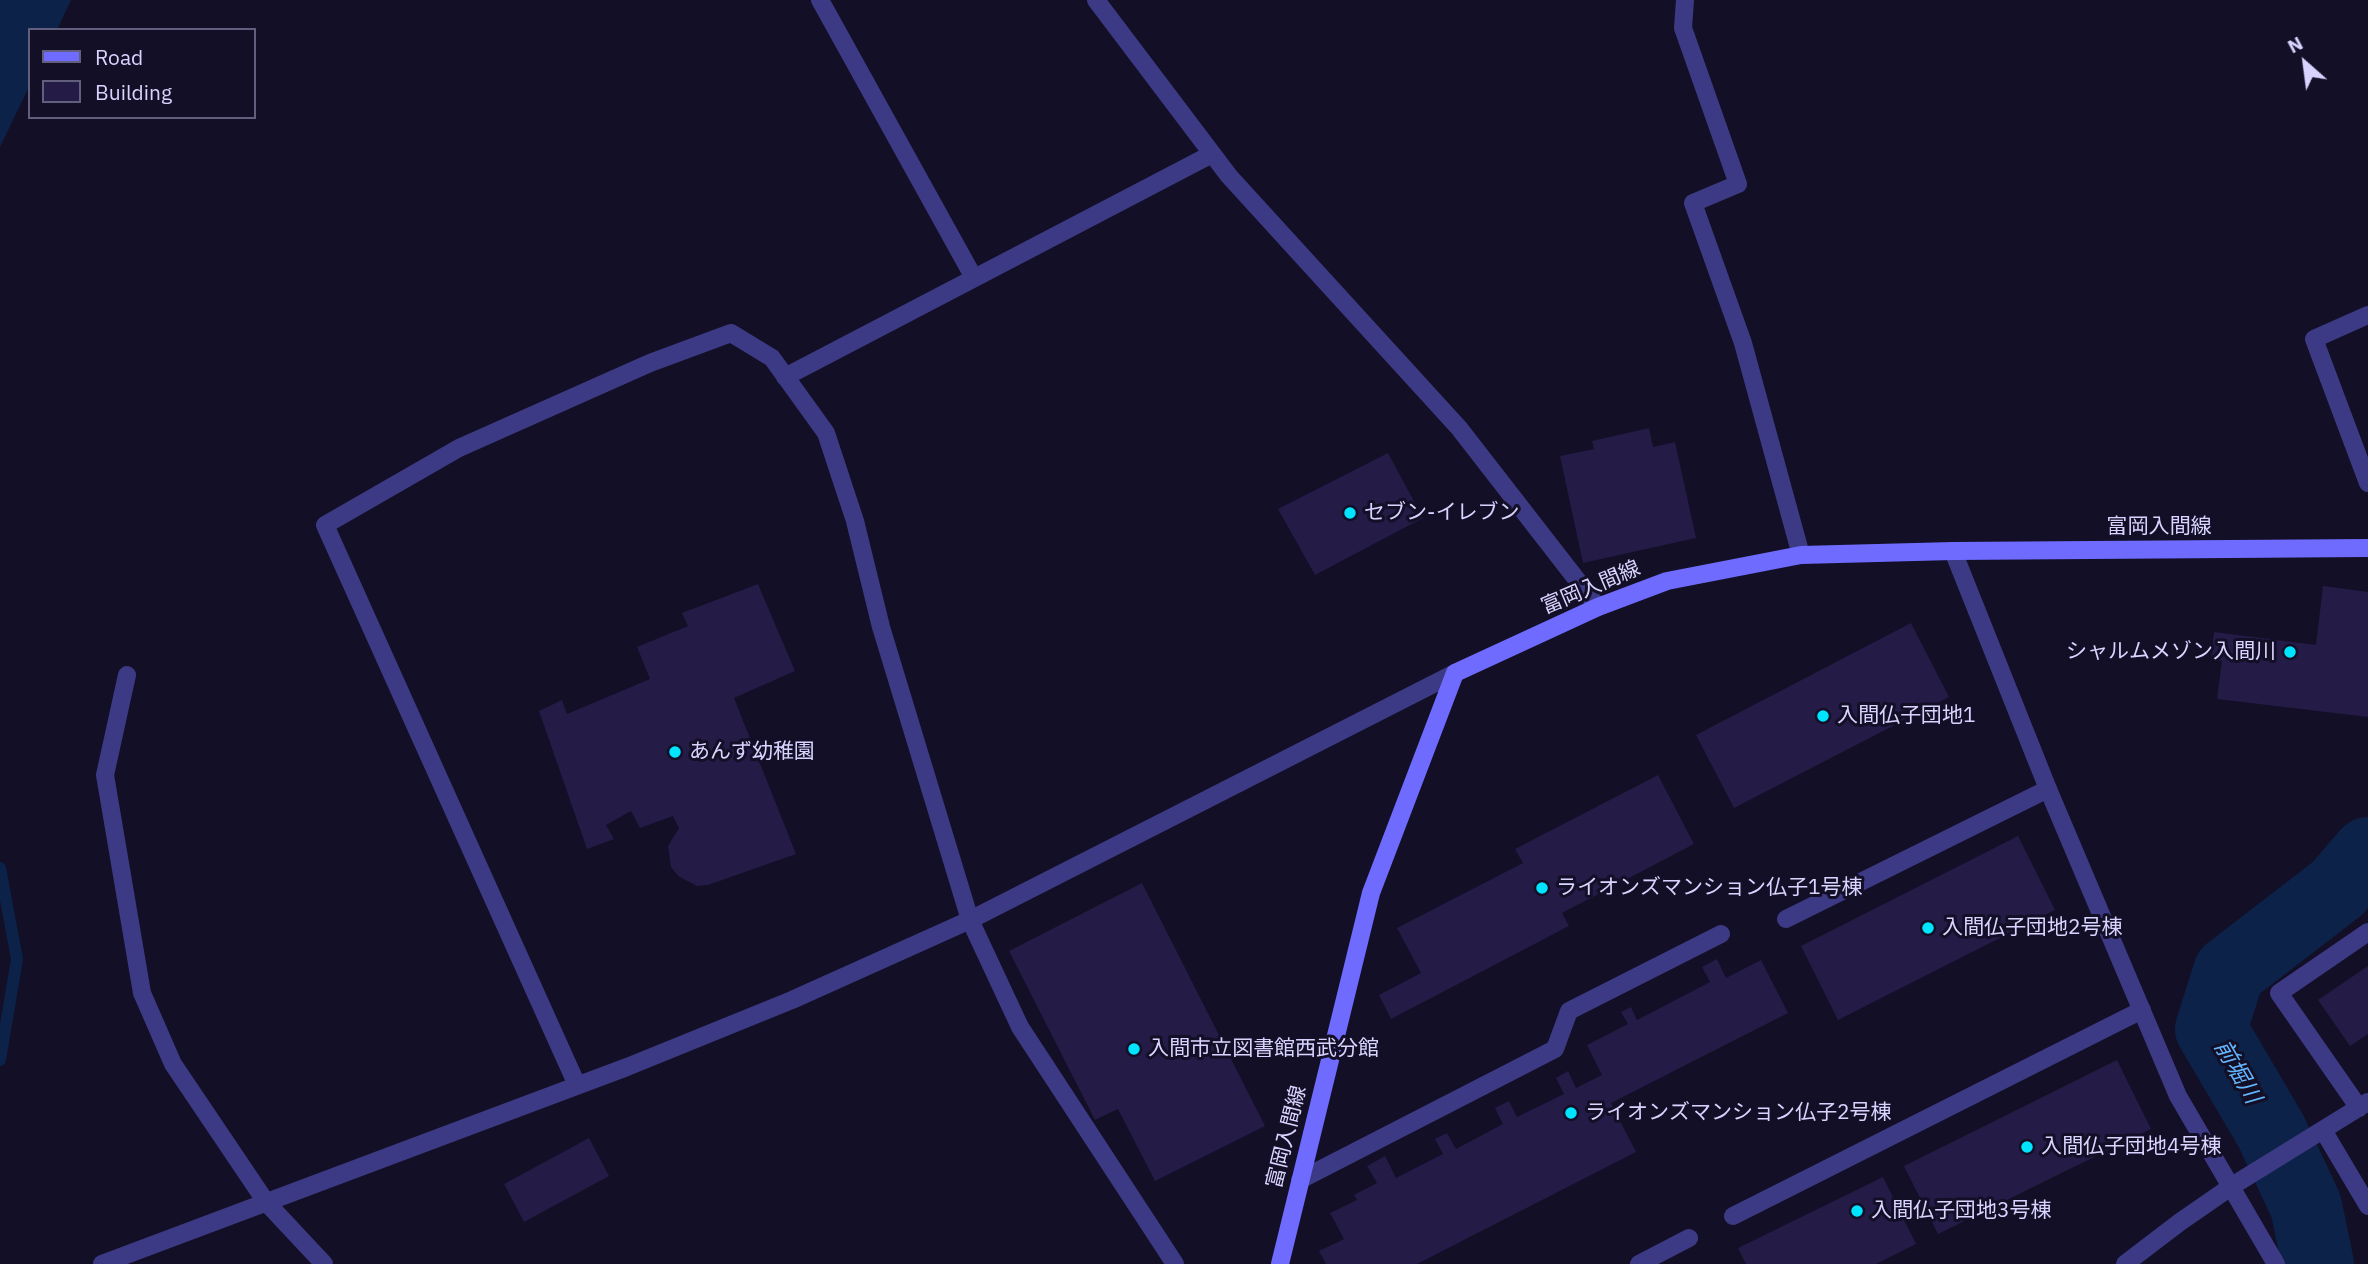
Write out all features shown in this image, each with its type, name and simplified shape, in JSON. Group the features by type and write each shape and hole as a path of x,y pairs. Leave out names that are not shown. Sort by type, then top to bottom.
{"main road":[{"name":"富岡入間線","path":"1280,1264 1371,893 1455,673 1598,607 1667,581 1801,555 1953,551 2368,548"}],"street":[{"path":"820,0 974,278"},
{"path":"1096,0 1238,186 1459,428 1598,607"},
{"path":"1685,0 1683,28 1738,184 1693,203 1743,343 1801,555"},
{"path":"785,377 1212,154"},
{"path":"2368,315 2314,339 2368,483"},
{"path":"577,1085 325,525 459,448 650,363 731,332 772,358 826,433 855,522 881,627 970,920 1020,1027 1175,1264"},
{"path":"1953,551 2048,789 2178,1096 2238,1182 2276,1264"},
{"path":"102,1264 577,1085 792,1000 970,920 1455,673"},
{"path":"127,676 105,775 142,993 173,1064 266,1202 324,1264"},
{"path":"1786,919 2048,789"},
{"path":"2125,1264 2238,1182 2364,1105 2279,993 2368,932"},
{"path":"1300,1180 1555,1049 1569,1011 1721,934"},
{"path":"1732,1216 2142,1010"},
{"path":"2323,1130 2368,1206"},
{"path":"1639,1264 1689,1238"}],"water":[{"path":"0,0 71,0 58,28 28,28 28,89 0,147"}],"building":[{"path":"1649,428 1653,447 1675,442 1696,538 1583,563 1560,456 1594,449 1592,441"},
{"name":"セブン-イレブン","path":"1388,453 1423,518 1315,575 1278,509"},
{"path":"758,584 795,671 734,698 796,854 708,885 697,886 678,876 671,867 668,846 679,828 673,816 640,828 631,811 606,825 614,839 587,849 539,711 562,700 567,714 650,679 637,647 688,626 682,613"},
{"name":"シャルムメゾン入間川","path":"2323,586 2368,592 2368,717 2217,699 2222,661 2211,659 2214,632 2316,645"},
{"name":"入間仏子団地1","path":"1911,623 1949,697 1734,808 1696,735"},
{"name":"ライオンズマンション仏子1号棟","path":"1658,775 1694,844 1562,913 1569,926 1391,1019 1379,995 1421,973 1397,928 1523,863 1515,849"},
{"name":"入間仏子団地2号棟","path":"2018,836 2055,910 1838,1020 1801,946"},
{"path":"1142,883 1265,1126 1155,1181 1118,1109 1095,1120 1009,951"},
{"name":"ライオンズマンション仏子2号棟","path":"1717,959 1726,978 1761,960 1788,1013 1611,1103 1636,1152 1417,1264 1326,1264 1319,1251 1344,1239 1330,1213 1357,1200 1354,1195 1377,1183 1367,1166 1385,1156 1396,1178 1443,1154 1435,1139 1447,1133 1456,1149 1503,1124 1495,1108 1509,1101 1517,1117 1564,1094 1556,1078 1568,1071 1576,1088 1602,1075 1587,1045 1628,1024 1621,1012 1631,1007 1637,1020 1710,982 1702,967"},
{"path":"2368,966 2368,1034 2350,1046 2318,1000"},
{"name":"入間仏子団地4号棟","path":"2117,1060 2151,1129 1938,1234 1904,1166"},
{"path":"589,1138 609,1176 524,1222 504,1184"},
{"name":"入間仏子団地3号棟","path":"1883,1177 1916,1244 1876,1264 1746,1264 1738,1248"}],"waterway":[{"name":"前堀川","path":"2318,1264 2306,1206 2271,1131 2211,1029 2229,972 2338,888 2368,853"},
{"path":"0,868 17,959 0,1060"}],"place":[{"name":"セブン-イレブン","path":"1350,513"},
{"name":"シャルムメゾン入間川","path":"2290,652"},
{"name":"入間仏子団地1","path":"1823,716"},
{"name":"あんず幼稚園","path":"675,752"},
{"name":"ライオンズマンション仏子1号棟","path":"1542,888"},
{"name":"入間仏子団地2号棟","path":"1928,928"},
{"name":"入間市立図書館西武分館","path":"1134,1049"},
{"name":"ライオンズマンション仏子2号棟","path":"1571,1113"},
{"name":"入間仏子団地4号棟","path":"2027,1147"},
{"name":"入間仏子団地3号棟","path":"1857,1211"}]}
